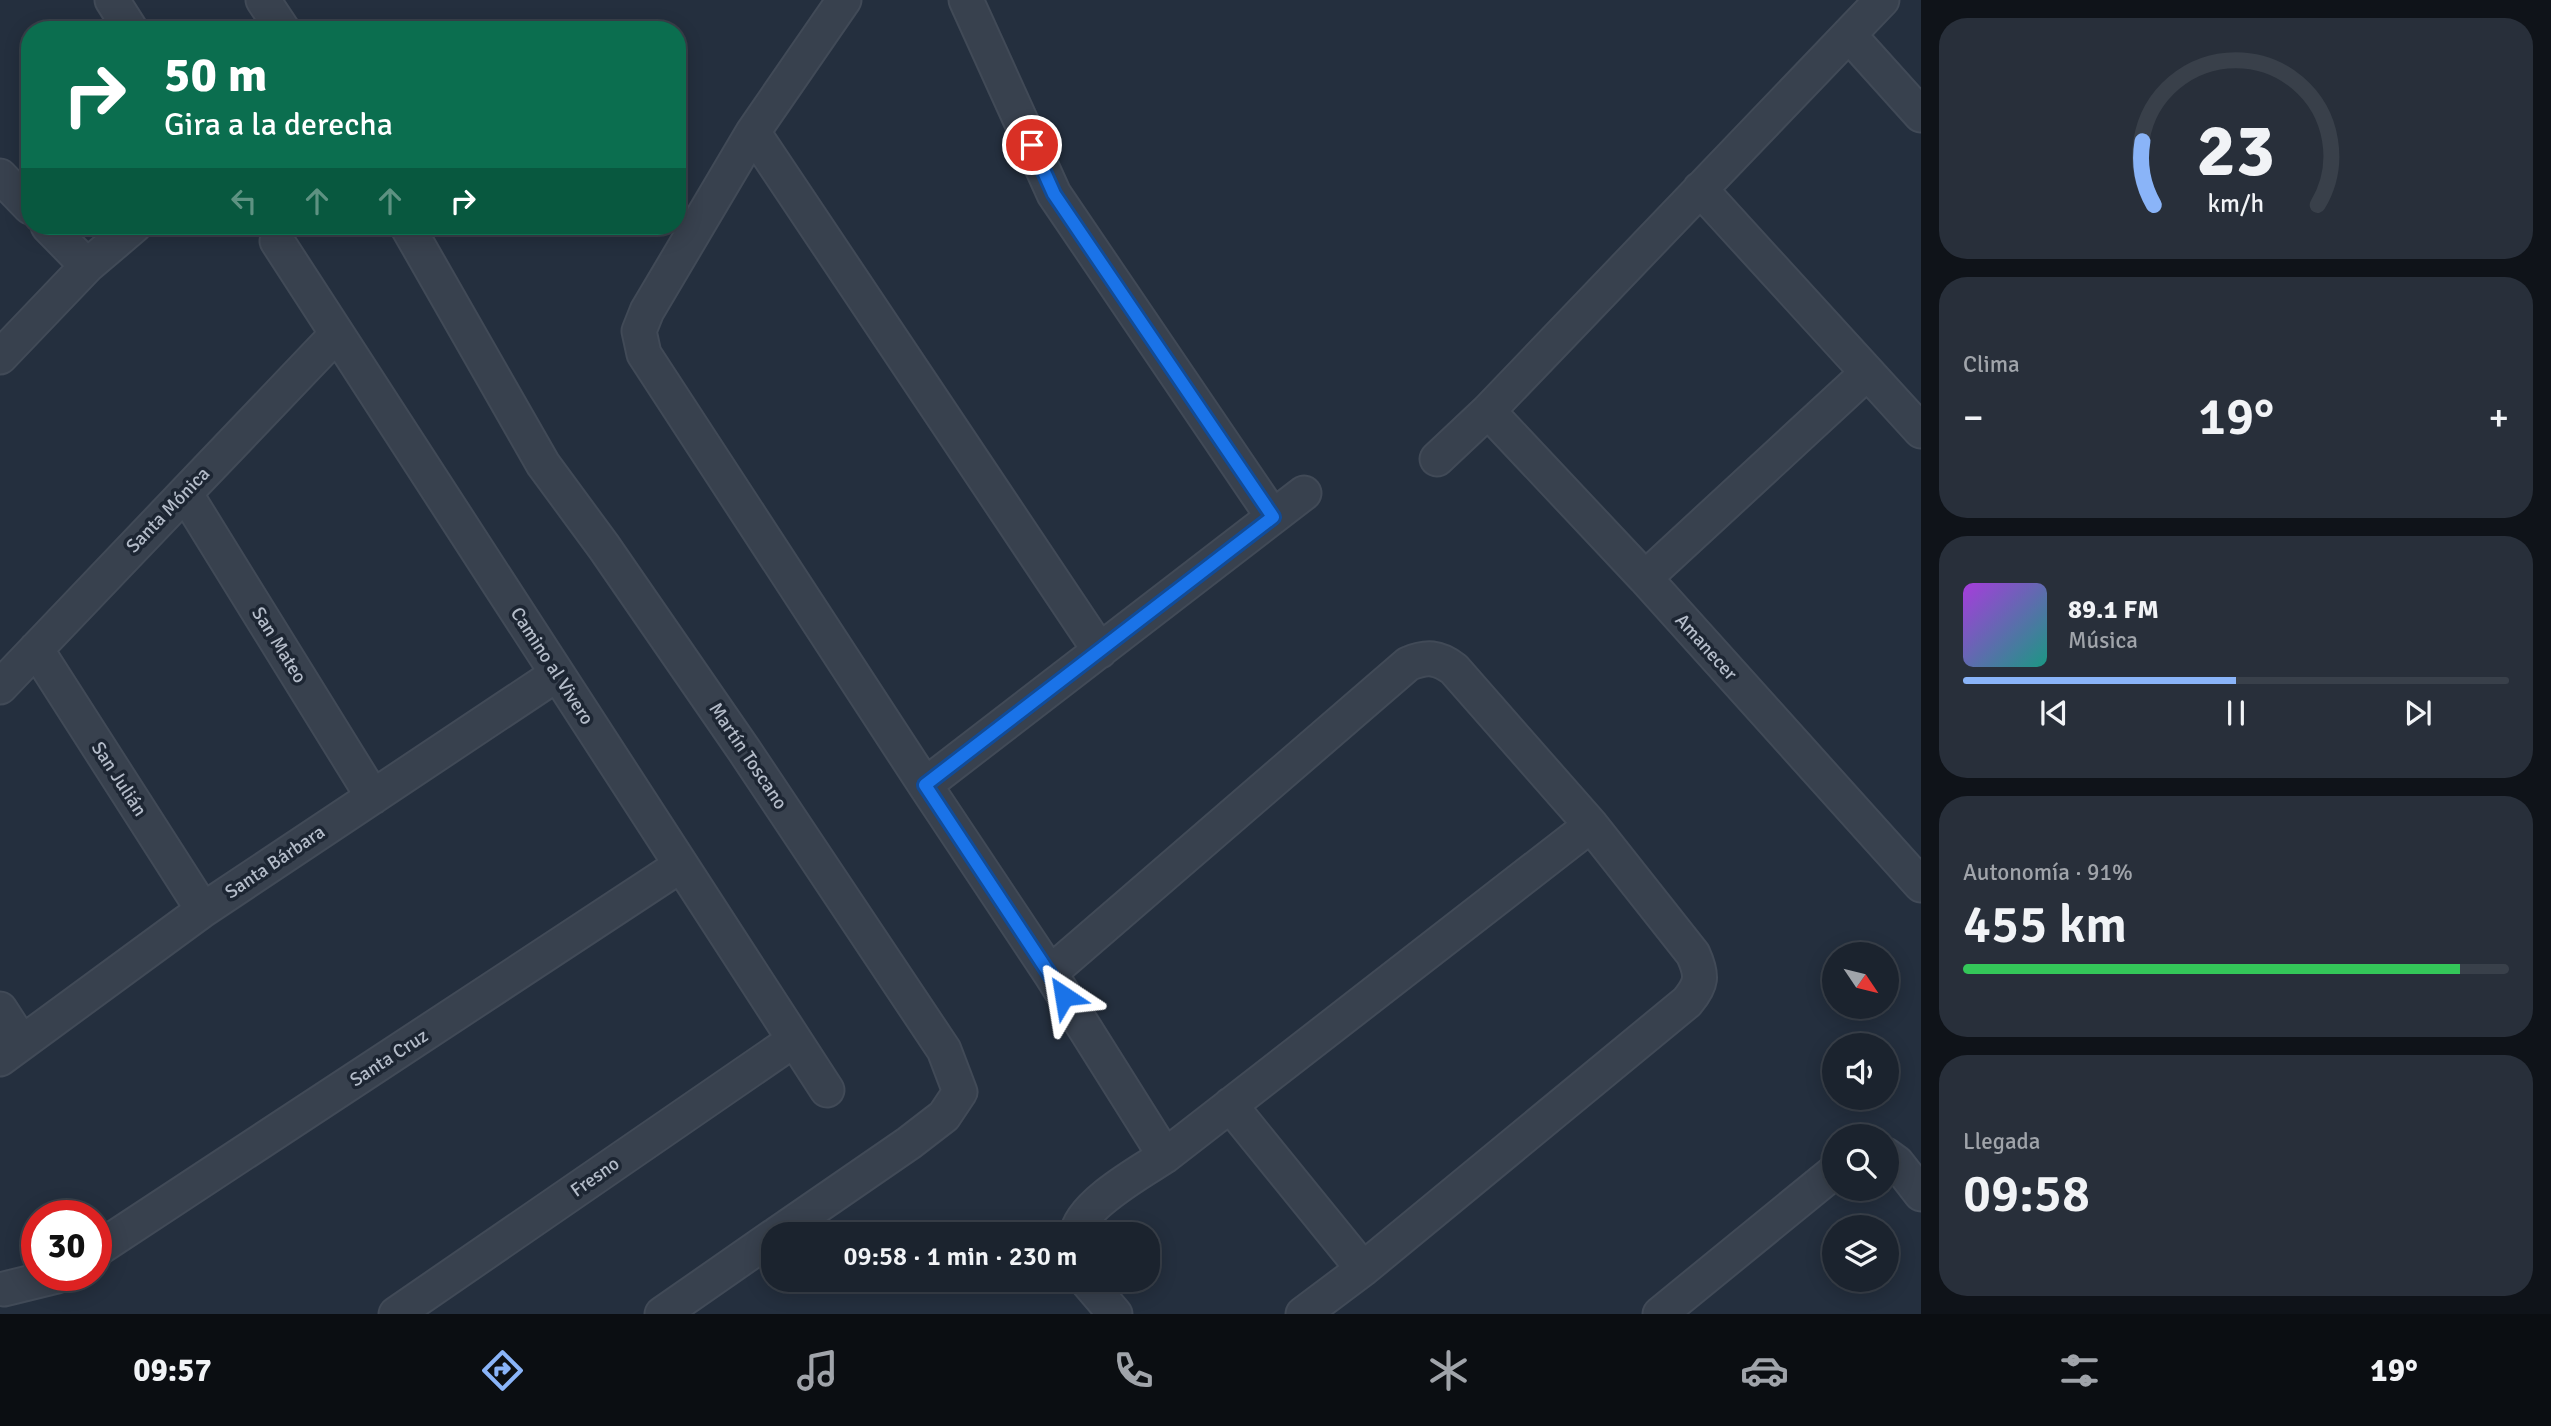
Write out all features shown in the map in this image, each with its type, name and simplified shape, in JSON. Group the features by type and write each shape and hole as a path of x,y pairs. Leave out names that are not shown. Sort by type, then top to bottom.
{"street":[{"path":"112,0 125,21"},
{"path":"262,0 277,21"},
{"path":"844,0 753,132 647,312 639,331 644,354 1050,973 1165,1156"},
{"path":"966,0 1054,194 1273,517"},
{"path":"1437,459 1488,411 1882,0"},
{"path":"1849,35 1921,116"},
{"path":"753,132 1100,651"},
{"path":"0,176 21,198"},
{"path":"1700,189 1921,431"},
{"path":"57,235 88,266"},
{"path":"0,357 88,266 124,235"},
{"name":"Martín Toscano","path":"412,235 544,464 744,750 944,1050 960,1091 944,1116 794,1222"},
{"name":"Camino al Vivero","path":"277,242 827,1090"},
{"name":"Santa Mónica","path":"0,687 337,334"},
{"path":"1645,578 1867,373"},
{"name":"Amanecer","path":"1488,411 1645,578 1921,885"},
{"name":"San Mateo","path":"185,493 373,797"},
{"path":"925,785 1304,493"},
{"name":"San Julián","path":"36,649 203,910"},
{"path":"1050,973 1408,664 1424,658 1441,659 1454,669 1591,825 1693,954 1700,971 1698,988 1687,1002 1363,1269 1303,1314"},
{"name":"Santa Bárbara","path":"11,1051 203,910 557,674"},
{"path":"1081,1222 1099,1201 1165,1156 1591,825"},
{"name":"Santa Cruz","path":"112,1239 681,865"},
{"path":"0,1009 11,1051"},
{"name":"Fresno","path":"396,1314 794,1040"},
{"path":"1230,1105 1363,1269"},
{"path":"1899,1166 1921,1194"},
{"path":"1660,1314 1822,1181"},
{"name":"Martín Toscano","path":"662,1314 761,1245"},
{"path":"4,1289 21,1285"},
{"path":"1096,1292 1115,1314"}],"route":[{"path":"1032,145 1054,194 1273,517 925,785 1064,996"}]}
